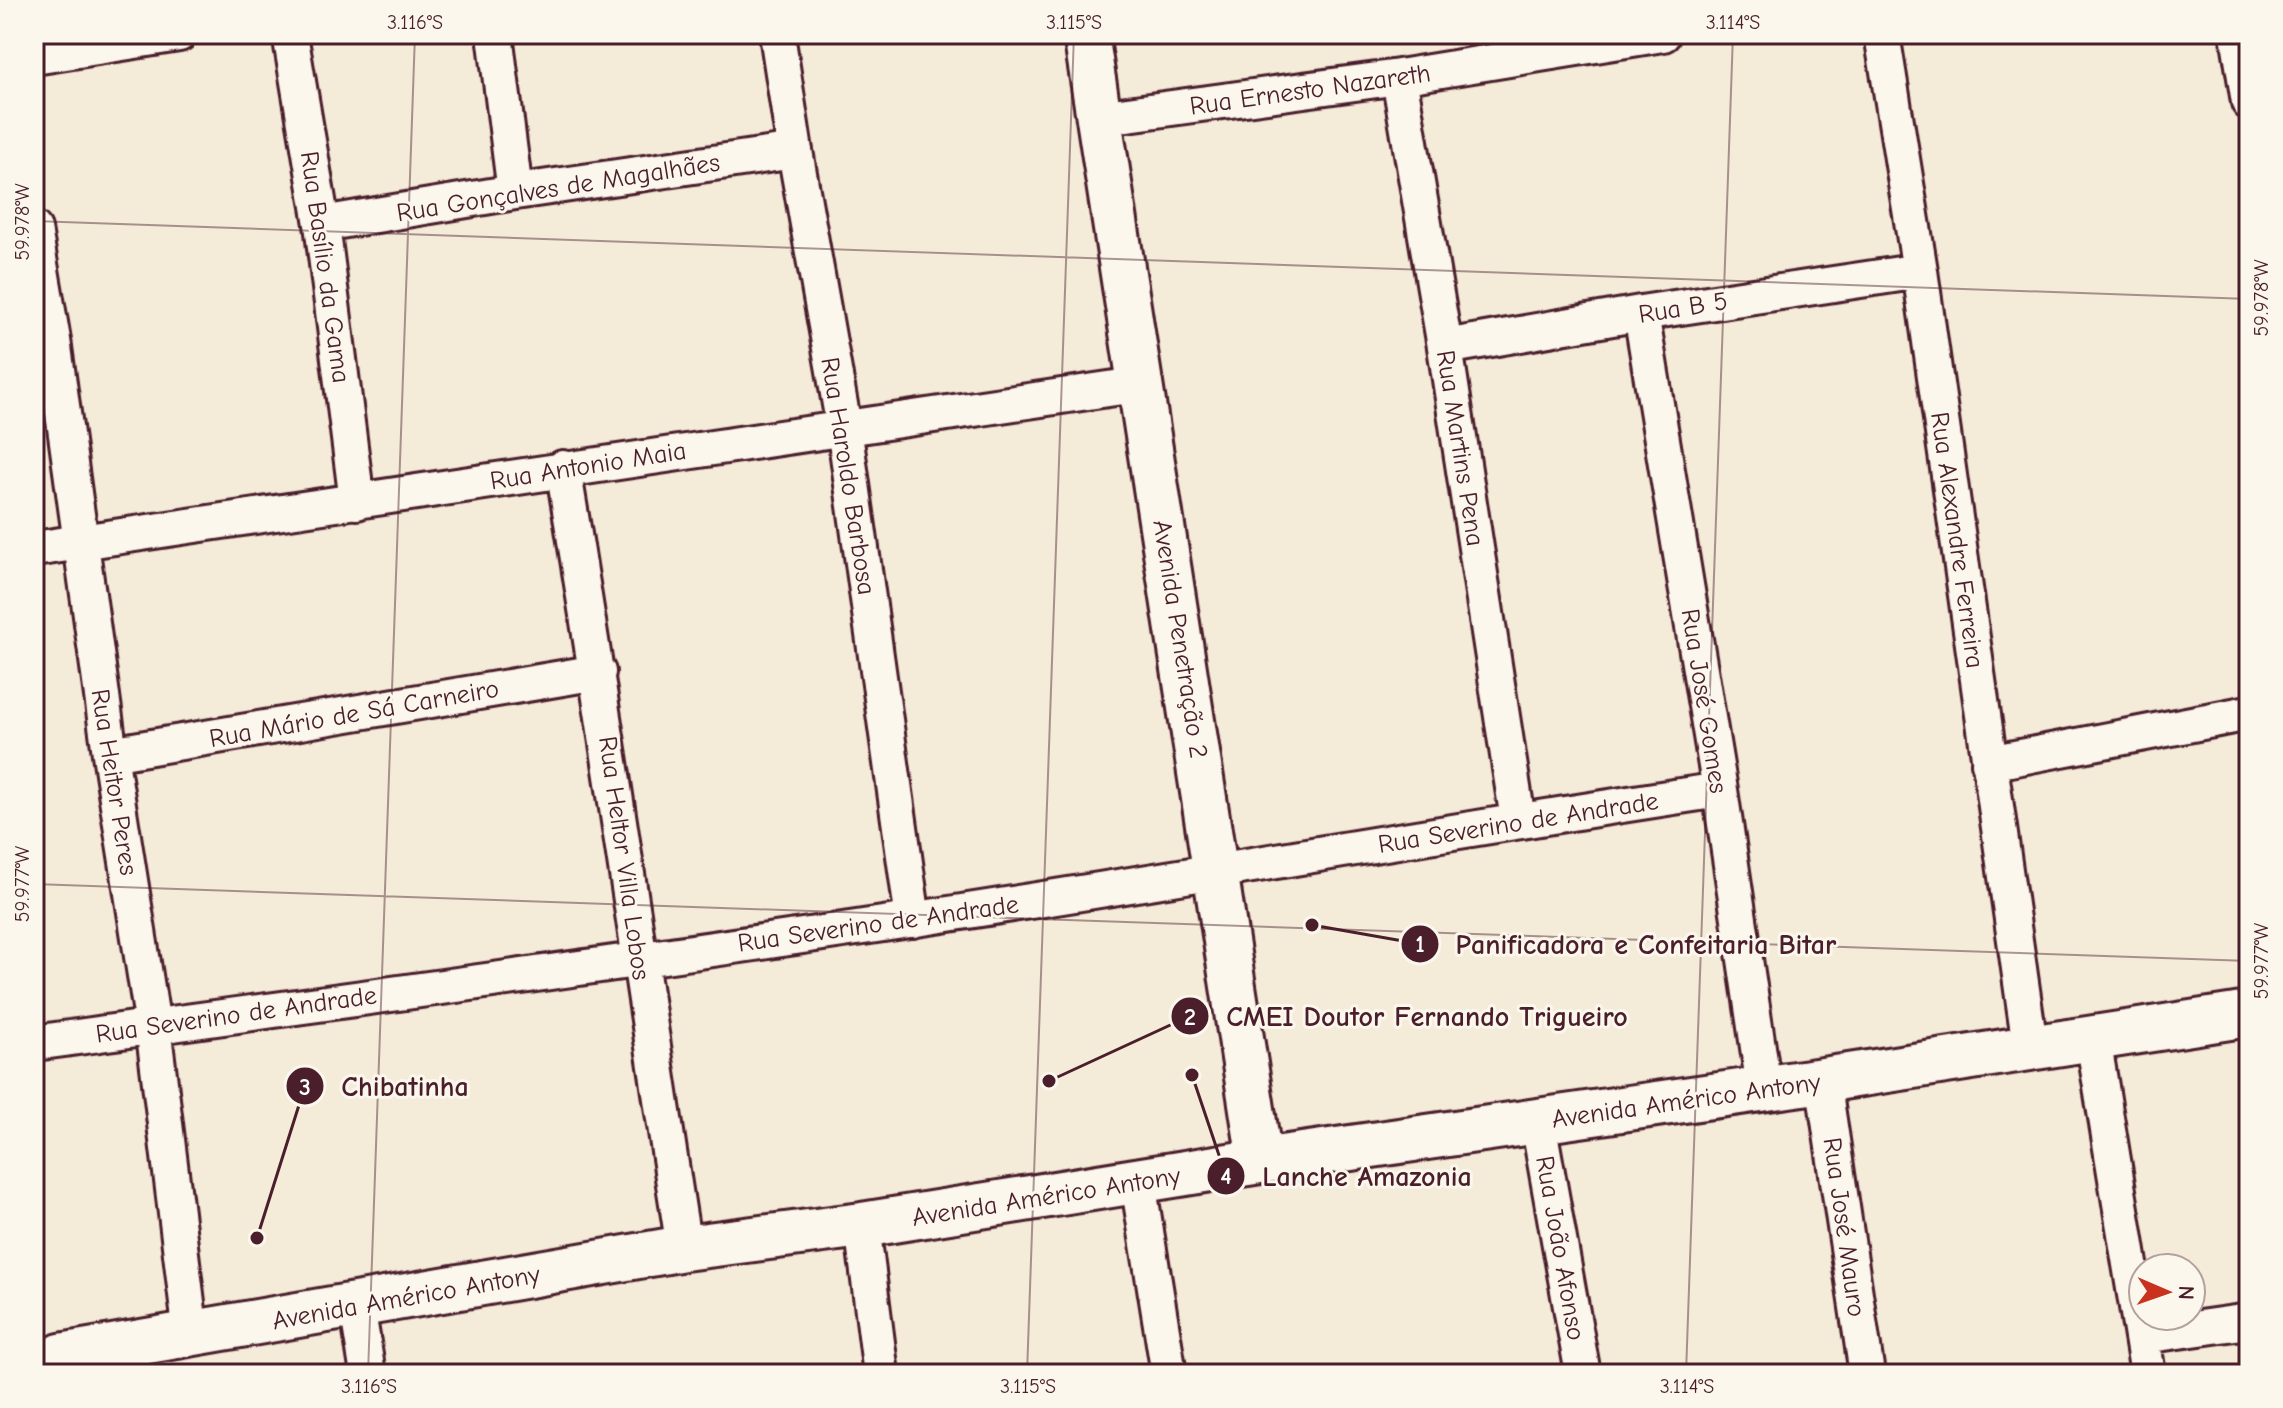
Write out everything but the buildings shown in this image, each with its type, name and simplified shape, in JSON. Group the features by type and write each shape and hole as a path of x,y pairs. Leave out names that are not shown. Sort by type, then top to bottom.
{"street":[{"path":"34,57 179,34"},
{"name":"Rua Basílio da Gama","path":"290,34 322,224 357,502"},
{"path":"495,34 515,192"},
{"name":"Rua Haroldo Barbosa","path":"777,34 844,427 913,920"},
{"name":"Avenida Penetração 2","path":"1086,34 1260,1161"},
{"name":"Rua Ernesto Nazareth","path":"1098,118 1399,77 1663,34"},
{"name":"Rua Alexandre Ferreira","path":"1882,34 1920,271 2030,1046"},
{"path":"2238,34 2249,102"},
{"name":"Rua Martins Pena","path":"1399,77 1445,347 1518,820"},
{"name":"Rua Gonçalves de Magalhães","path":"322,224 795,151"},
{"name":"Rua Heitor Peres","path":"34,229 43,341 81,542 110,754 153,1026 191,1335"},
{"name":"Rua B 5","path":"1445,347 1641,313 1920,271"},
{"name":"Rua José Gomes","path":"1641,313 1720,790 1764,1088"},
{"name":"Rua Antonio Maia","path":"34,549 1142,384"},
{"name":"Rua Heltor Villa Lobos","path":"563,468 598,672 684,1248"},
{"name":"Rua Mário de Sá Carneiro","path":"110,754 598,672"},
{"path":"1989,763 2249,713"},
{"name":"Rua Severino de Andrade","path":"34,1043 913,920 1518,820 1720,790"},
{"name":"Avenida Américo Antony","path":"53,1363 191,1335 684,1248 862,1225 1260,1161 1823,1080 2249,1014"},
{"path":"2093,1038 2148,1374"},
{"name":"Rua José Mauro","path":"1823,1080 1867,1374"},
{"name":"Rua João Afonso","path":"1538,1122 1583,1374"},
{"path":"1138,1182 1169,1374"},
{"path":"862,1225 881,1374"},
{"path":"357,1306 368,1374"},
{"path":"2143,1336 2249,1321"}],"place":[{"name":"Panificadora e Confeitaria Bitar","path":"1312,925"},
{"name":"Lanche Amazonia","path":"1192,1075"},
{"name":"CMEI Doutor Fernando Trigueiro","path":"1049,1081"},
{"name":"Chibatinha","path":"257,1238"}]}
